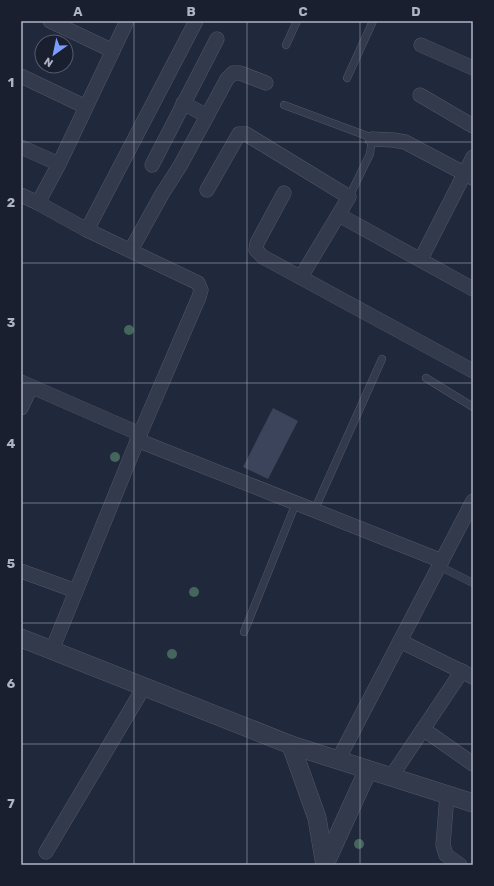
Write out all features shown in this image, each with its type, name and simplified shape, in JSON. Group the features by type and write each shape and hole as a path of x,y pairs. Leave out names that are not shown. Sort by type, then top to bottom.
{"street":[{"path":"50,21 112,51"},
{"path":"38,203 59,164 127,21"},
{"path":"87,230 196,21"},
{"path":"152,165 183,103 218,39"},
{"path":"422,45 473,68"},
{"path":"130,250 180,166 228,79 233,73 240,73 266,83"},
{"path":"21,76 86,107"},
{"path":"420,95 473,126"},
{"path":"183,103 207,116"},
{"path":"207,190 239,134 246,134 349,197 302,277"},
{"path":"372,139 405,142 469,176"},
{"path":"21,147 59,164"},
{"path":"421,259 469,176 473,158"},
{"path":"284,193 257,243 256,250 263,257 473,370"},
{"path":"21,194 87,230 198,283 201,290 138,437 52,650"},
{"path":"339,214 473,289"},
{"path":"21,408 26,384 138,437 440,564"},
{"path":"338,760 473,501"},
{"path":"21,571 76,591"},
{"path":"21,638 291,745 473,803"},
{"path":"391,777 423,729 468,674 400,641"},
{"path":"46,852 144,686"},
{"path":"423,729 473,764"},
{"path":"291,745 318,818 325,865"},
{"path":"325,865 368,770"},
{"path":"447,795 443,845 446,855 460,865"}],"lane":[{"path":"286,45 297,21"},
{"path":"348,78 373,21"},
{"path":"284,105 372,139 370,154 349,197"},
{"path":"314,510 382,359"},
{"path":"426,378 473,407"},
{"path":"244,632 296,503"},
{"path":"440,564 473,583"}],"building":[{"path":"273,408 298,421 268,479 243,467"}]}
